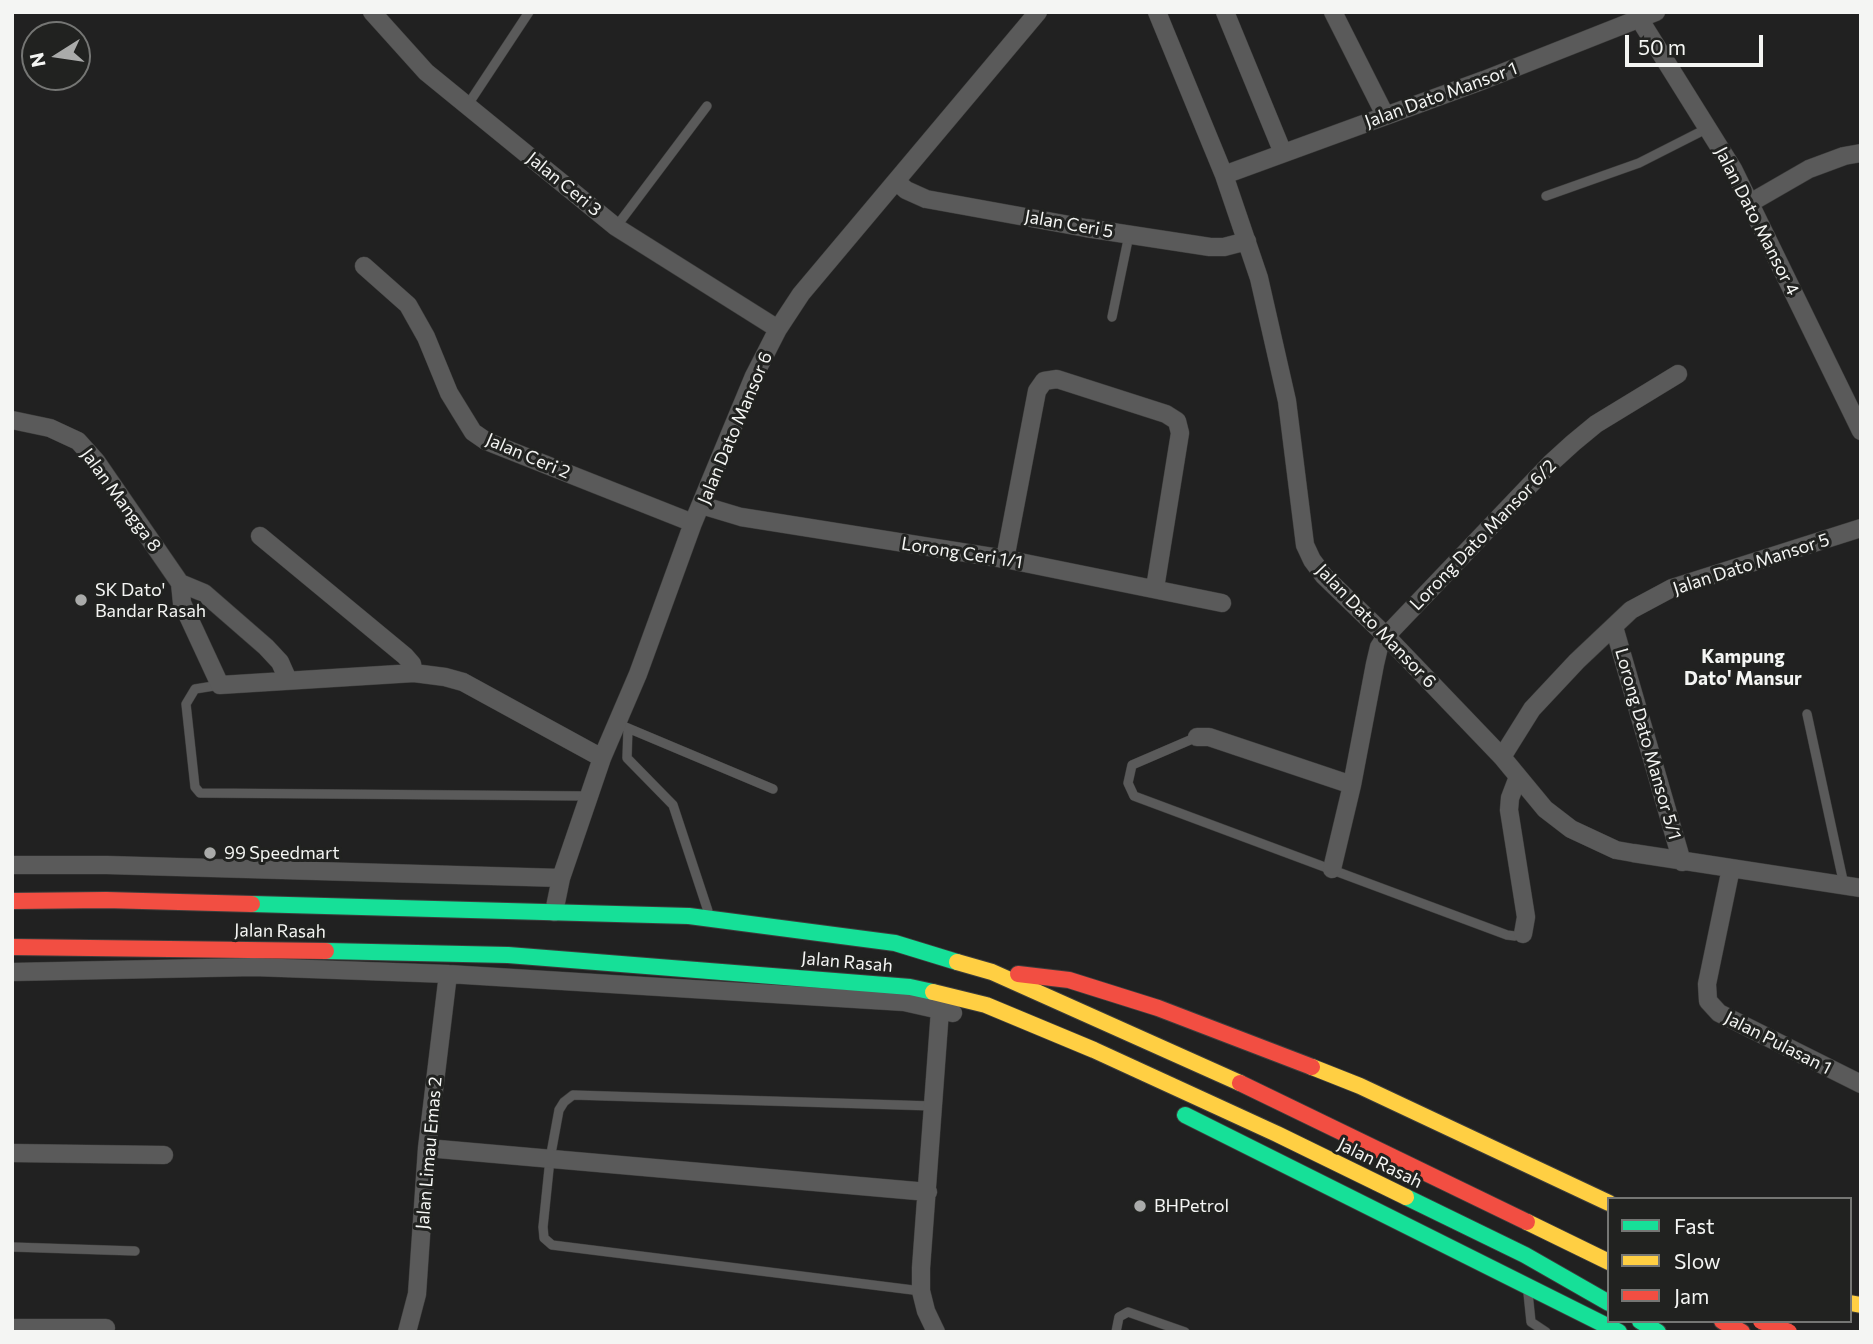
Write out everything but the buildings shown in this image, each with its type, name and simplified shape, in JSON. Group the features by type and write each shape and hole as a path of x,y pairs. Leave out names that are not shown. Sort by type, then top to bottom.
{"highway":[{"name":"Jalan Rasah","path":"12,901 106,900 689,916 895,943 992,972 1289,1105 1607,1261"},
{"name":"Jalan Rasah","path":"12,947 508,955 910,987 986,1006 1094,1050 1277,1134 1525,1255 1607,1302"},
{"path":"992,972 1069,979 1158,1008 1360,1086 1607,1202"},
{"path":"910,987 1005,1024 1079,1062"},
{"path":"1167,1105 1619,1332"},
{"path":"1726,1323 1742,1332"},
{"path":"1766,1323 1789,1332"}],"street":[{"name":"Jalan Ceri 3","path":"372,12 426,72 616,227 778,329"},
{"name":"Jalan Dato Mansor 6","path":"554,912 561,878 602,758 622,725 693,523 754,376 778,329 801,294 1038,12"},
{"name":"Jalan Dato Mansor 6","path":"1157,12 1224,175 1247,241 1287,401 1305,545 1324,576 1386,636 1502,757 1545,809 1571,829 1616,850 1853,886"},
{"path":"1225,12 1283,153"},
{"path":"1334,12 1385,115"},
{"name":"Jalan Dato Mansor 1","path":"1224,175 1495,76 1648,16"},
{"name":"Jalan Dato Mansor 4","path":"1648,16 1733,169 1861,431"},
{"path":"1750,203 1808,169 1861,153"},
{"name":"Jalan Ceri 5","path":"896,181 906,190 926,199 1129,234 1210,247 1224,247 1247,241"},
{"name":"Jalan Ceri 2","path":"364,266 408,305 426,337 449,393 472,432 486,441 693,523"},
{"name":"Lorong Dato Mansor 6/2","path":"1332,869 1352,785 1375,664 1379,647 1386,636 1573,443 1596,424 1678,374"},
{"path":"1004,559 1037,391 1044,381 1057,379 1167,414 1177,421 1180,433 1154,588"},
{"name":"Jalan Mangga 8","path":"12,420 50,428 78,441 96,461 180,583 182,603 220,685"},
{"name":"Lorong Ceri 1/1","path":"701,505 741,517 1004,559 1222,603"},
{"name":"Jalan Dato Mansor 5","path":"1502,757 1532,709 1577,660 1631,610 1672,588 1861,528"},
{"path":"260,536 405,656 412,664 414,673"},
{"name":"Jalan Mangga 8","path":"180,583 204,593 266,647 280,662 289,680"},
{"name":"Lorong Dato Mansor 5/1","path":"1614,627 1682,862"},
{"path":"220,685 414,673 445,677 463,682 602,758"},
{"path":"1196,737 1209,737 1352,785"},
{"path":"1518,777 1510,797 1509,810 1526,917 1523,934"},
{"path":"12,865 107,865 561,878"},
{"path":"106,900 107,865"},
{"name":"Jalan Pulasan 1","path":"1731,868 1707,984 1708,1001 1719,1013 1861,1084"},
{"path":"12,972 254,967 448,974 890,1001 1005,1024"},
{"name":"Jalan Limau Emas 2","path":"407,1332 417,1294 428,1148 448,974"},
{"path":"936,1332 926,1311 921,1291 940,1010"},
{"path":"428,1148 928,1192"},
{"path":"12,1153 164,1156"},
{"path":"12,1328 106,1328"}],"lane":[{"path":"467,106 529,12"},
{"path":"616,227 707,106"},
{"path":"1546,196 1639,163 1708,128"},
{"path":"1112,317 1129,234"},
{"path":"220,685 195,689 186,704 195,788 200,793 589,796"},
{"path":"1808,714 1853,886"},
{"path":"622,725 774,789"},
{"path":"622,725 627,758 673,805 711,919"},
{"path":"1196,737 1132,765 1128,783 1134,796 1507,935 1523,934"},
{"path":"921,1291 552,1245 544,1238 543,1233 550,1159 559,1111 564,1102 573,1095 933,1106"},
{"path":"12,1247 135,1251"},
{"path":"1528,1286 1531,1322 1546,1332"},
{"path":"1116,1332 1119,1317 1128,1312 1185,1332"}],"traffic: fast":[{"path":"252,904 689,916 895,943 957,962"},
{"path":"326,951 508,955 910,987 933,992"},
{"path":"1185,1115 1619,1332"},
{"path":"1406,1197 1525,1255 1607,1302"},
{"path":"1643,1323 1658,1332"}],"traffic: slow":[{"path":"957,962 992,972 1240,1083"},
{"path":"933,992 986,1005 1094,1050 1406,1197"},
{"path":"1312,1067 1360,1086 1607,1202"},
{"path":"1527,1222 1607,1261"},
{"path":"1852,1303 1861,1305"}],"traffic: jam":[{"path":"12,901 106,900 252,904"},
{"path":"12,947 326,951"},
{"path":"1018,974 1069,980 1158,1008 1312,1067"},
{"path":"1240,1083 1527,1222"},
{"path":"1726,1323 1742,1332"},
{"path":"1766,1323 1789,1332"}],"place":[{"name":"SK Dato' Bandar Rasah","path":"81,600"},
{"name":"99 Speedmart","path":"210,853"},
{"name":"BHPetrol","path":"1140,1206"}],"district":[{"name":"Kampung Dato' Mansur","path":"1743,668"}]}
